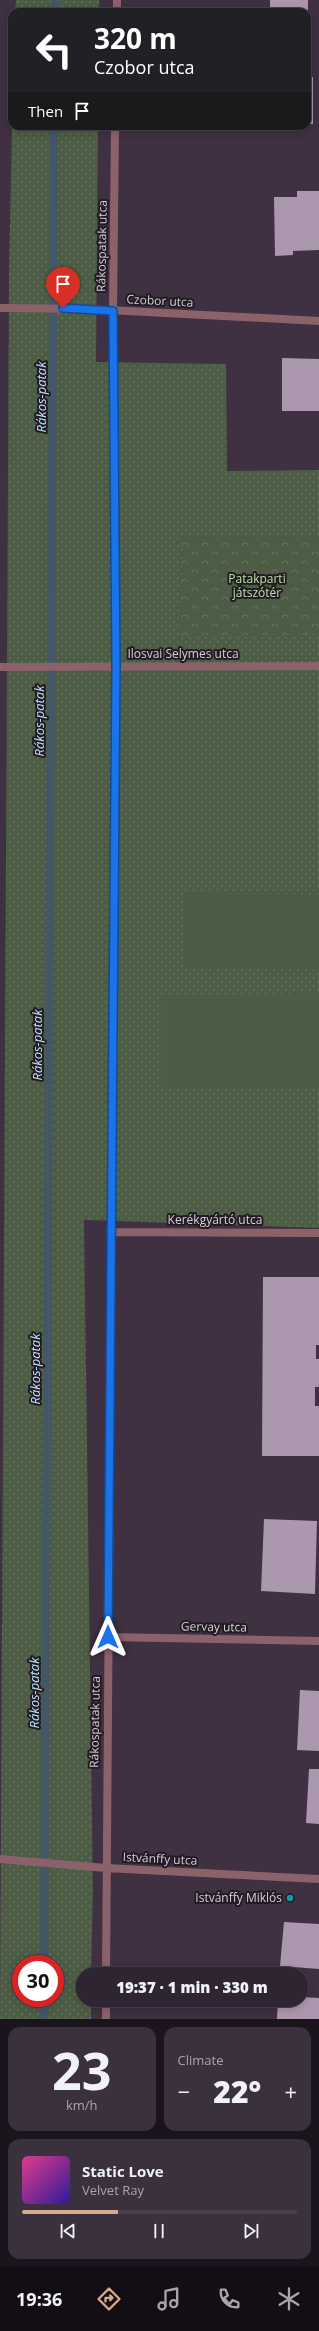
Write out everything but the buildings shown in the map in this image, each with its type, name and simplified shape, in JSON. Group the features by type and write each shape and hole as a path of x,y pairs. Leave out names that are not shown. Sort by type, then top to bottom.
{"street":[{"name":"Rákospatak utca","path":"106,1967 110,1232 116,667 113,311 115,130"},
{"name":"Czobor utca","path":"0,308 89,309 319,321"},
{"name":"Ilosvai Selymes utca","path":"0,667 319,666"},
{"name":"Kerékgyártó utca","path":"110,1232 319,1233"},
{"name":"Gervay utca","path":"108,1637 319,1641"},
{"name":"Istvánffy utca","path":"0,1859 106,1868 319,1879"},
{"path":"106,2007 106,2019"}],"green space":[{"path":"16,0 99,0 99,8 15,8"},
{"path":"12,130 98,130 96,362 226,364 227,471 319,470 319,1228 84,1220 93,1891 91,1967 76,1967 76,2007 91,2007 91,2019 0,2019 9,274"},
{"name":"Patakparti játszótér","path":"182,537 319,537 319,634 181,636"},
{"path":"185,893 319,894 319,970 184,968"},
{"path":"319,994 319,1089 162,1089 162,996"}],"waterway":[{"name":"Rákos-patak","path":"55,0 55,8"},
{"name":"Rákos-patak","path":"44,1955 54,130"},
{"name":"Rákos-patak","path":"43,2019 44,2007"}],"place":[{"name":"Istvánffy Miklós","path":"290,1898"}],"route":[{"path":"63,308 113,311 116,667 110,1216 108,1637"}]}
